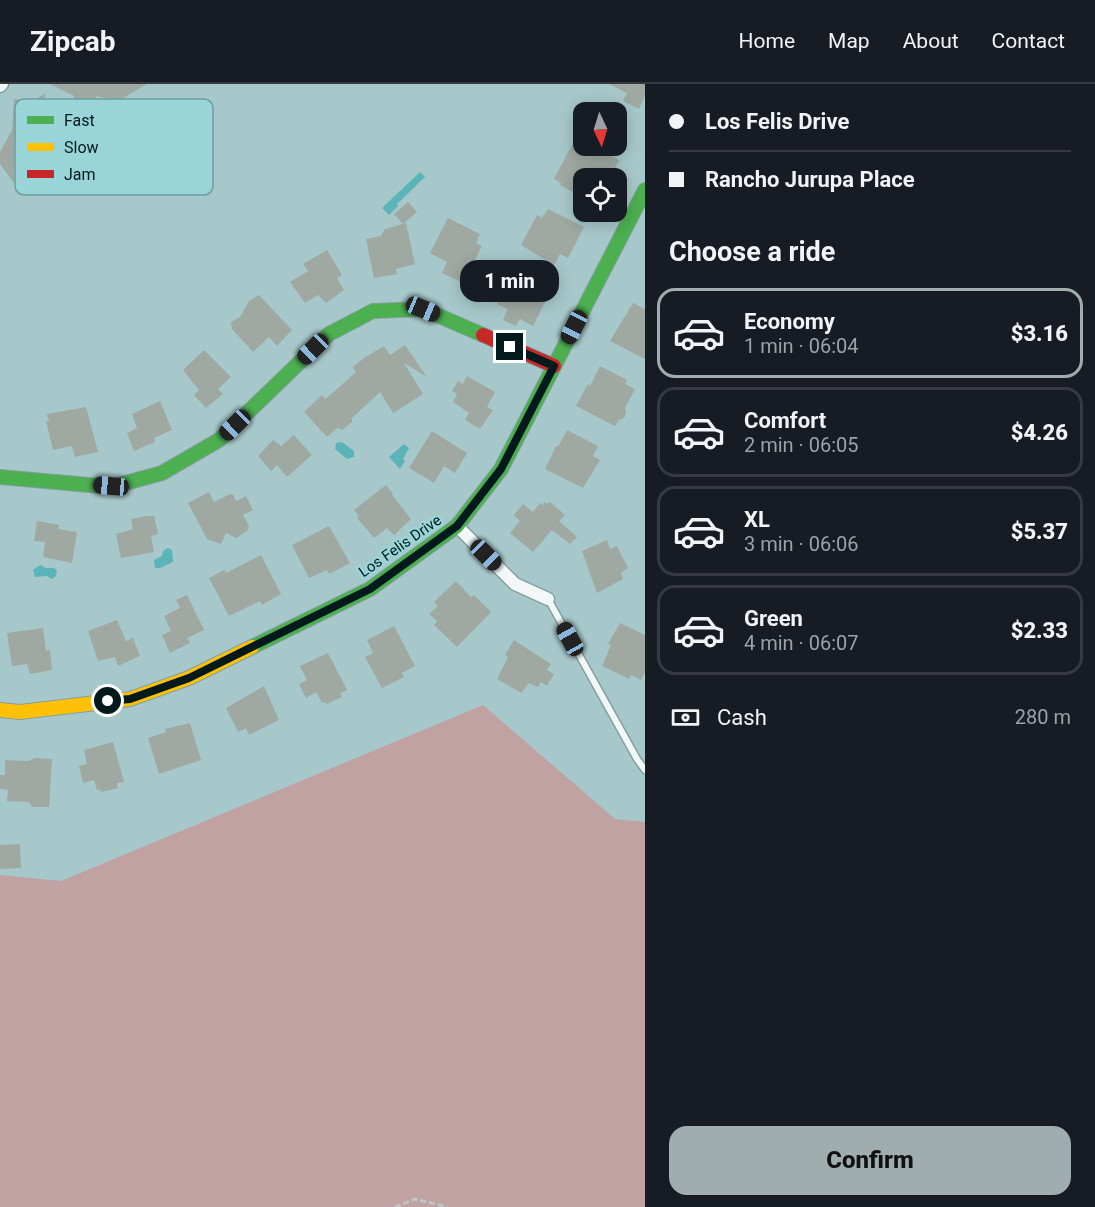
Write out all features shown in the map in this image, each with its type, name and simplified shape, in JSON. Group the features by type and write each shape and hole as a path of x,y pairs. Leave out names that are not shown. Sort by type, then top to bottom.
{"street":[{"name":"Los Felis Drive","path":"0,710 20,712 130,699 189,678 370,589 457,526 501,469 645,190"},
{"path":"0,477 111,486 162,473 219,440 329,334 373,311 423,309 554,366"},
{"path":"457,526 515,584 548,599"}],"lane":[{"path":"548,599 645,770"}],"path":[{"path":"395,1207 415,1199 448,1207"}],"shaded area":[{"path":"483,705 615,819 645,822 645,1207 0,1207 0,875 61,881"}],"water":[{"path":"420,172 425,177 389,215 382,208"},
{"path":"342,442 354,451 354,457 347,459 335,449 336,443"},
{"path":"404,444 409,448 400,469 389,457"},
{"path":"168,548 172,550 173,562 155,568 154,560 162,556 163,551"},
{"path":"40,565 54,568 57,571 56,576 52,579 47,576 35,577 33,570"}],"building":[{"path":"50,84 147,84 121,99 96,96 96,99 74,99 74,96"},
{"path":"609,84 645,84 645,96 639,109 623,101 627,93"},
{"path":"45,93 44,99 37,99"},
{"path":"14,99 15,184 0,164 0,152 12,130"},
{"path":"573,143 573,156 611,156 619,160 615,168 573,168 573,192 554,179"},
{"path":"408,202 417,212 403,224 394,214"},
{"path":"548,209 584,227 568,258 560,254 554,265 521,245 537,215 542,218"},
{"path":"448,218 480,234 476,243 482,246 463,283 442,273 447,262 430,253"},
{"path":"406,223 415,264 396,269 397,274 374,278 366,239 381,236 385,229"},
{"path":"327,250 342,275 337,278 344,290 326,303 318,295 305,303 290,282 308,271 303,264"},
{"path":"511,279 547,298 533,326 520,319 516,326 503,320 508,309 497,304 499,300 496,299 504,283 508,286"},
{"path":"259,295 292,330 277,346 269,337 253,352 232,329 231,322 240,317 249,301"},
{"path":"633,303 645,309 645,359 610,341"},
{"path":"405,345 427,377 404,363 423,394 393,413 380,392 352,418 352,422 342,430 336,429 327,437 304,412 322,395 325,399 356,372 353,367 364,358 384,346 390,355"},
{"path":"204,350 231,377 218,389 223,394 206,408 194,395 199,390 183,370"},
{"path":"600,366 627,380 625,384 635,389 625,408 624,418 619,420 615,426 576,406"},
{"path":"467,376 495,392 487,407 493,410 480,429 465,420 469,413 453,402 457,394 452,391 458,381 463,384"},
{"path":"160,401 172,430 154,438 155,442 134,451 127,433 137,428 132,414"},
{"path":"86,407 98,452 75,457 72,446 53,450 46,421 49,421 47,414"},
{"path":"567,430 598,446 593,456 600,460 583,488 545,469"},
{"path":"432,431 467,453 455,473 444,466 434,483 409,468"},
{"path":"294,435 312,455 287,477 277,465 271,471 258,456 273,440 281,446"},
{"path":"386,485 411,519 394,535 387,528 374,538 357,518 359,516 354,510"},
{"path":"209,492 214,502 230,494 233,494 236,501 246,496 253,510 243,515 249,526 247,531 236,538 226,533 221,544 207,539 188,503"},
{"path":"545,502 547,504 550,502 565,515 559,521 577,537 570,544 552,530 533,552 510,533 520,521 514,515 523,504 533,512 540,503 543,505"},
{"path":"154,516 158,534 151,536 154,552 121,558 116,534 133,529 131,519"},
{"path":"37,521 59,525 58,529 77,532 72,563 43,557 45,542 34,541"},
{"path":"329,526 350,563 329,574 327,570 309,578 292,545"},
{"path":"607,540 610,549 617,546 628,568 621,573 623,579 597,593 582,551"},
{"path":"261,555 281,594 262,605 260,601 229,616 209,578 224,570 226,573"},
{"path":"456,581 471,597 474,595 491,612 457,647 434,625 437,621 429,614 438,606 434,602"},
{"path":"187,595 204,630 187,638 190,643 170,653 162,635 171,631 164,616 180,608 176,600"},
{"path":"117,620 126,641 133,638 140,656 118,666 115,657 98,661 88,631"},
{"path":"620,623 645,635 645,672 641,680 631,675 629,679 602,666 611,645 608,644"},
{"path":"394,626 415,666 402,673 404,677 382,688 365,657 373,653 367,640"},
{"path":"43,628 46,651 50,650 52,670 30,674 27,664 12,666 7,633"},
{"path":"514,640 551,664 547,670 554,674 547,686 541,682 538,687 529,683 521,693 497,679 508,657 505,655"},
{"path":"328,653 347,690 340,693 342,697 326,704 322,703 316,692 306,698 299,684 307,680 300,666"},
{"path":"264,686 279,720 249,735 246,728 238,732 226,708"},
{"path":"190,723 201,760 159,774 148,738 166,732 165,729"},
{"path":"113,742 124,782 117,783 118,788 101,792 100,789 97,790 94,780 83,783 79,766 87,764 84,750"},
{"path":"35,758 52,759 49,807 32,807 29,802 7,801 8,790 0,789 0,775 5,775 5,760 28,761"},
{"path":"20,844 21,868 0,869 0,845"}],"traffic: fast":[{"path":"252,647 370,589 457,526 501,469 645,190"},
{"path":"0,477 111,487 162,473 219,440 329,334 373,311 423,309 483,335"}],"traffic: slow":[{"path":"0,710 20,712 130,699 189,678 252,647"}],"traffic: jam":[{"path":"483,335 554,366"}],"route":[{"path":"108,701 130,699 189,678 370,589 457,526 501,469 554,366 510,347"}]}
